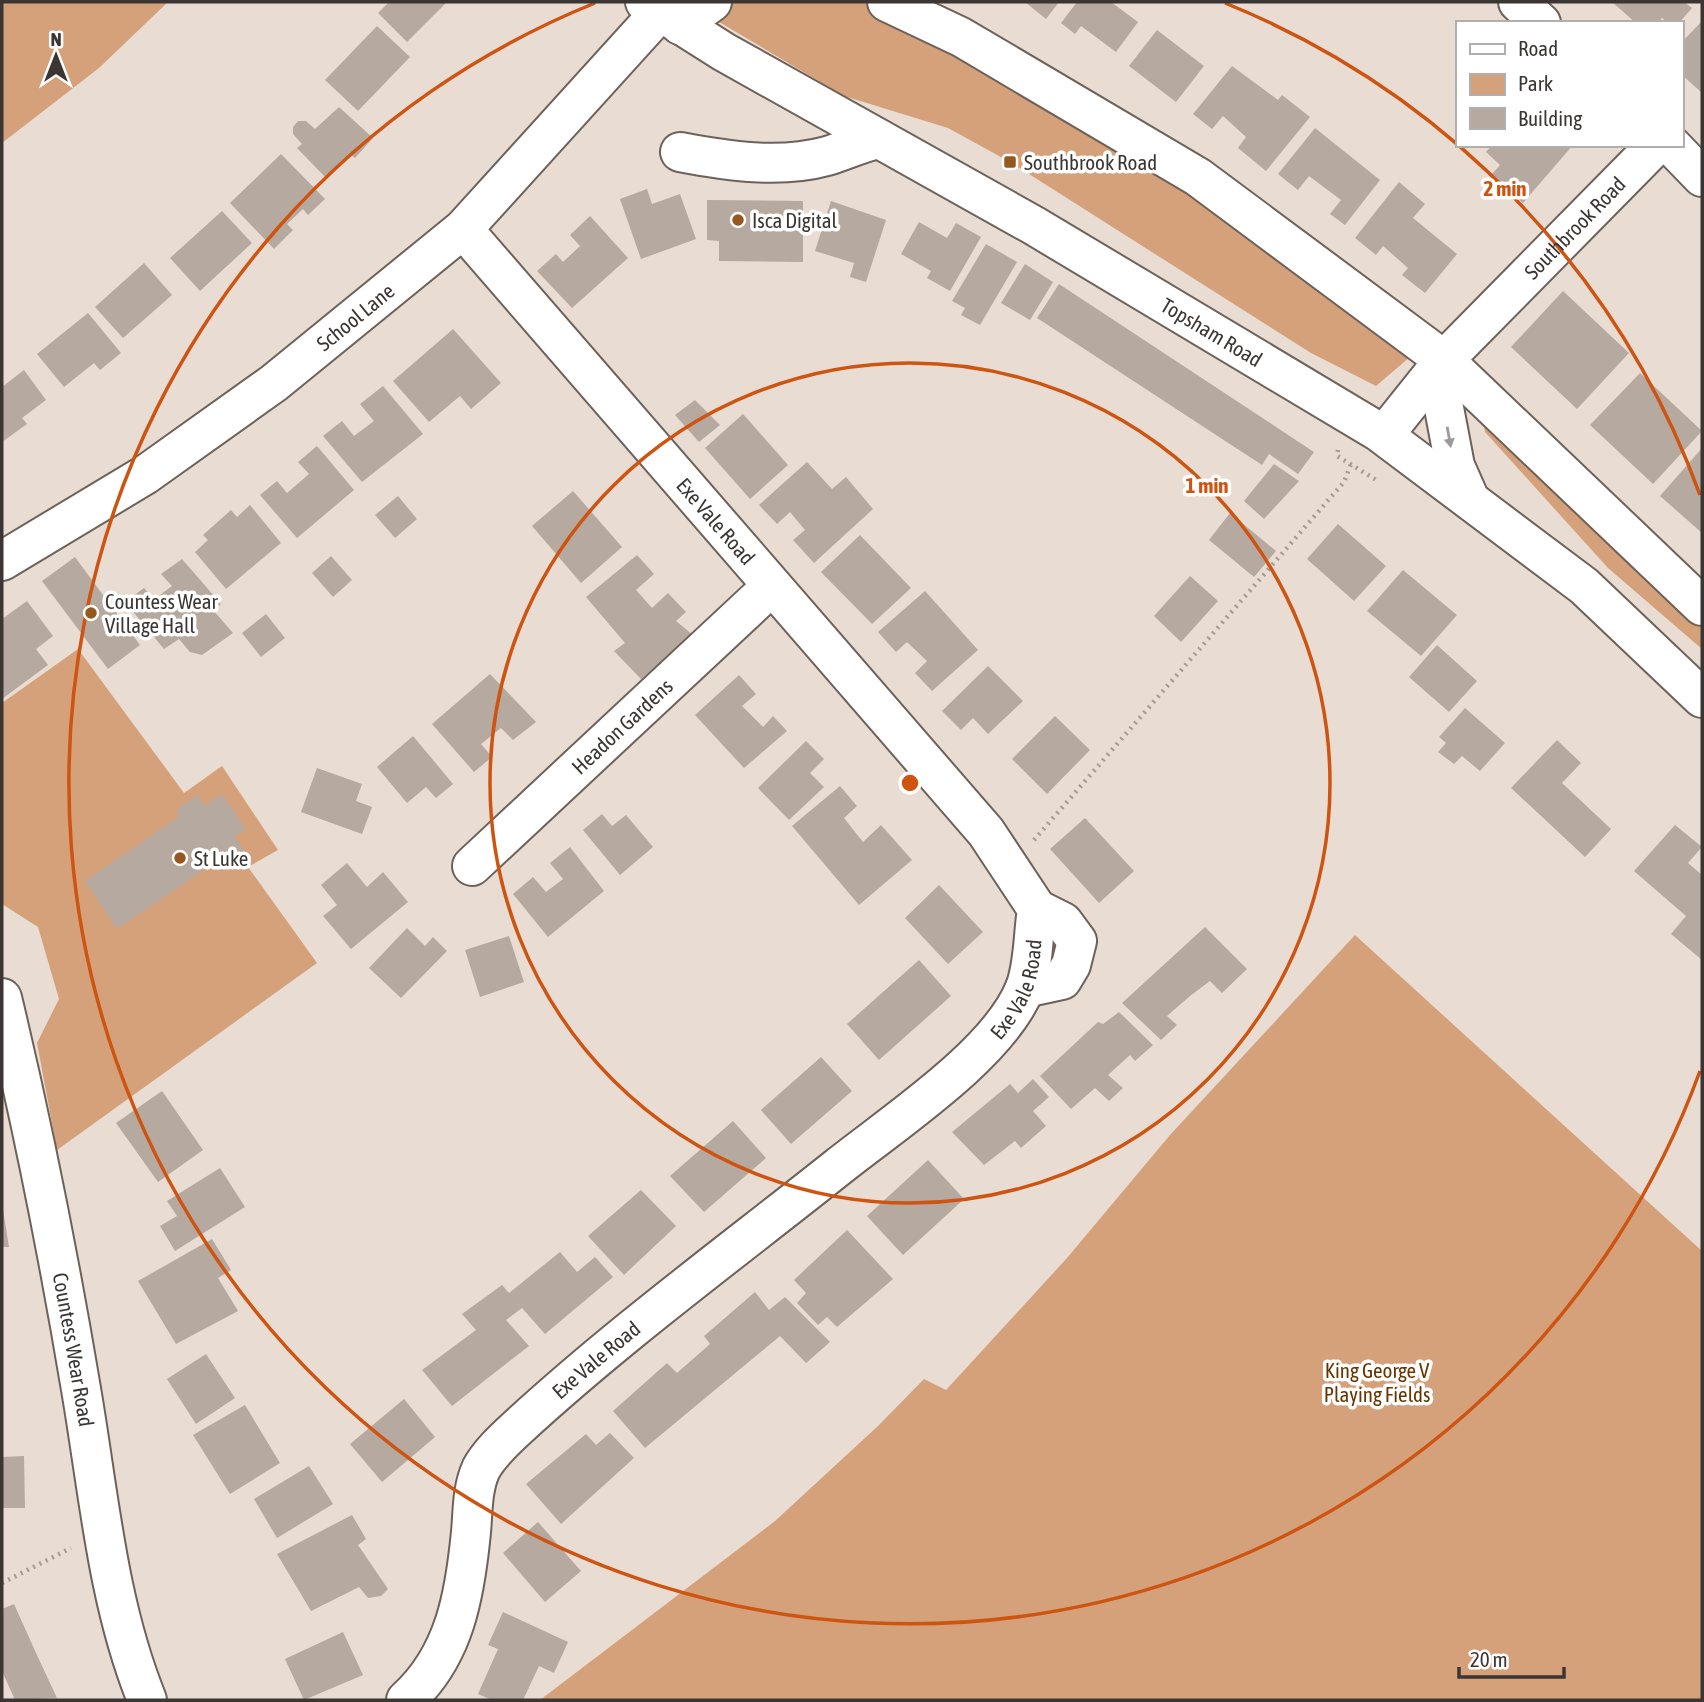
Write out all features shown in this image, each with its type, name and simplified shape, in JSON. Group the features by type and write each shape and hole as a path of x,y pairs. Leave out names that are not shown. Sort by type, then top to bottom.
{"street":[{"path":"661,13 712,2"},
{"path":"887,2 961,37 1198,177 1440,365 1702,606"},
{"path":"1518,2 1539,21"},
{"name":"Topsham Road","path":"661,13 1033,225 1384,435 1584,586 1702,698"},
{"name":"School Lane","path":"2,561 145,475 263,390 463,229 661,13"},
{"path":"680,152 734,162 764,162 825,156 879,139"},
{"name":"Southbrook Road","path":"1384,435 1440,365 1654,147"},
{"path":"1673,147 1702,177"},
{"name":"Exe Vale Road","path":"406,1700 425,1683 443,1652 457,1619 466,1580 474,1490 482,1468 491,1455 516,1430 662,1305 954,1075 1001,1026 1025,988 1037,909 986,832 463,229"},
{"path":"1440,365 1455,466 1470,500"},
{"name":"Headon Gardens","path":"472,866 772,586"},
{"name":"Countess Wear Road","path":"2,998 12,1087 81,1388 118,1615 128,1653 147,1700"}],"path":[{"path":"1010,866 1344,482 1351,464"},
{"path":"2,1583 103,1532"}],"green space":[{"path":"2,2 168,2 99,68 2,143"},
{"path":"731,2 863,2 1034,90 1214,196 1411,356 1376,386 1311,353 1010,162 948,128 844,96 709,16"},
{"path":"1481,408 1702,626 1702,649 1608,568 1485,432"},
{"path":"78,649 184,793 222,766 278,850 248,867 317,963 57,1150 37,1043 59,999 38,927 2,904 2,703"},
{"name":"King George V Playing Fields","path":"1355,935 1702,1251 1702,1700 540,1700 775,1521 878,1426 924,1379 946,1390 1067,1258 1170,1135"}],"building":[{"path":"389,2 447,2 407,42 378,13"},
{"path":"1025,2 1059,2 1046,19"},
{"path":"1077,2 1111,2 1138,22 1116,52 1081,26 1075,34 1061,23"},
{"path":"1612,2 1684,2 1692,8 1681,21 1666,21 1662,18 1660,21 1634,21"},
{"path":"1702,21 1702,93 1683,76 1683,41"},
{"path":"377,26 410,57 358,111 325,80"},
{"path":"1157,30 1204,66 1176,102 1129,66"},
{"path":"1232,66 1278,100 1282,95 1310,117 1266,171 1238,148 1246,137 1223,116 1212,129 1193,114"},
{"path":"339,107 373,138 355,158 350,154 326,178 297,148 302,144 293,134 293,127 298,121 306,121 315,129"},
{"path":"1315,128 1380,180 1345,225 1330,214 1341,200 1309,176 1298,190 1278,174"},
{"path":"1490,147 1571,147 1523,203 1491,175 1500,165 1486,152"},
{"path":"281,154 325,199 308,215 303,209 287,224 293,230 274,249 230,203"},
{"path":"1399,182 1425,204 1413,218 1457,254 1425,293 1402,275 1408,268 1383,246 1376,255 1355,238"},
{"path":"647,189 652,204 680,194 696,239 641,259 620,199"},
{"path":"707,200 803,201 803,262 719,261 719,241 707,240"},
{"path":"831,201 886,220 866,282 850,277 854,263 815,251"},
{"path":"222,211 252,243 200,291 170,258"},
{"path":"590,216 628,258 572,308 537,271 556,254 563,262 580,246 570,235"},
{"path":"919,222 947,238 956,223 981,237 950,291 927,278 931,271 901,254"},
{"path":"986,244 1017,262 980,325 961,315 965,308 952,301"},
{"path":"144,263 172,295 123,338 95,307"},
{"path":"1025,264 1053,282 1030,320 1001,303"},
{"path":"1059,284 1314,452 1298,474 1269,454 1262,465 1037,318"},
{"path":"1563,291 1629,353 1577,409 1511,347"},
{"path":"88,313 121,353 100,370 94,363 64,387 37,354"},
{"path":"453,329 501,383 471,409 460,396 429,422 393,381"},
{"path":"24,370 46,400 22,418 27,424 2,442 2,387"},
{"path":"1640,373 1702,431 1653,484 1590,425"},
{"path":"383,386 423,434 362,482 323,436 342,421 354,436 374,421 360,404"},
{"path":"695,400 720,425 699,442 675,415"},
{"path":"743,414 788,465 750,499 705,448"},
{"path":"317,446 354,490 297,538 260,495 277,481 287,493 309,474 298,462"},
{"path":"1702,448 1702,533 1660,496"},
{"path":"807,462 832,489 846,477 873,509 814,563 793,540 805,530 790,512 777,524 759,505"},
{"path":"1274,464 1299,481 1264,519 1244,501"},
{"path":"573,491 622,547 581,583 532,526"},
{"path":"398,496 417,519 395,538 375,515"},
{"path":"250,505 281,543 226,589 195,552 208,540 203,535 231,510 237,517"},
{"path":"1230,513 1276,551 1254,577 1209,540"},
{"path":"1338,524 1386,566 1354,601 1307,559"},
{"path":"860,535 911,588 872,624 821,572"},
{"path":"637,555 654,574 636,590 652,608 668,593 686,612 676,621 693,635 641,679 614,651 625,643 586,597"},
{"path":"331,556 352,580 333,597 312,573"},
{"name":"Countess Wear Village Hall","path":"75,557 140,645 108,669 42,581"},
{"path":"182,559 221,604 213,610 233,633 202,655 190,652 179,639 164,649 125,602 144,588 154,600 172,586 161,574"},
{"path":"1403,570 1457,615 1421,656 1367,611"},
{"path":"1190,576 1218,601 1181,642 1154,616"},
{"path":"925,591 978,650 932,691 915,673 927,661 907,642 896,652 878,632"},
{"path":"27,601 53,636 36,649 48,665 2,699 2,619"},
{"path":"266,614 285,638 261,657 242,633"},
{"path":"1437,645 1477,681 1449,712 1409,677"},
{"path":"988,666 1023,701 988,734 973,718 961,730 942,711"},
{"path":"490,674 536,722 513,740 501,728 481,744 492,757 474,772 432,724"},
{"path":"739,675 756,694 742,706 763,727 773,716 787,731 744,768 695,715"},
{"path":"1465,708 1505,743 1480,771 1462,756 1454,764 1438,752 1446,743 1439,737"},
{"path":"1055,716 1090,750 1047,794 1012,759"},
{"path":"413,736 453,784 436,798 426,787 407,803 377,767"},
{"path":"1557,740 1581,763 1562,783 1611,829 1585,857 1511,788"},
{"path":"806,741 824,759 810,773 824,787 789,820 758,788"},
{"path":"317,768 362,784 356,801 372,807 362,834 301,812"},
{"path":"840,786 857,806 844,818 863,842 881,825 912,860 859,905 792,826"},
{"name":"St Luke","path":"222,794 246,829 235,837 247,854 220,872 214,863 117,929 85,881 180,816 176,810 198,795 205,806"},
{"path":"602,814 612,826 626,815 653,847 620,875 583,830"},
{"path":"1085,818 1134,871 1099,903 1050,849"},
{"path":"1675,825 1702,847 1688,863 1702,875 1702,960 1671,934 1686,916 1634,871"},
{"path":"570,847 604,891 548,937 513,894 533,877 546,892 563,879 550,863"},
{"path":"347,863 367,887 383,872 408,902 351,949 323,916 337,905 321,885"},
{"path":"939,885 983,932 948,964 905,918"},
{"path":"1205,927 1247,969 1222,993 1210,981 1190,996 1167,1016 1177,1025 1161,1040 1122,1003"},
{"path":"407,928 425,946 433,937 447,951 401,998 369,968"},
{"path":"509,936 524,982 480,997 465,950"},
{"path":"919,960 951,996 879,1060 847,1024"},
{"path":"1119,1012 1153,1045 1135,1061 1130,1055 1108,1075 1123,1088 1109,1101 1095,1088 1071,1109 1040,1076 1098,1022 1103,1024"},
{"path":"821,1057 852,1091 791,1144 761,1110"},
{"path":"1033,1079 1049,1097 1033,1111 1046,1126 1021,1148 1015,1141 984,1165 952,1132 1010,1084 1018,1093"},
{"path":"162,1091 203,1150 158,1182 116,1123"},
{"path":"733,1121 766,1158 704,1212 670,1176"},
{"path":"928,1160 964,1199 903,1255 867,1216"},
{"path":"220,1168 245,1207 175,1251 160,1226 177,1216 167,1201"},
{"path":"641,1190 676,1226 624,1275 588,1236"},
{"path":"2,1203 9,1247 2,1247"},
{"path":"847,1230 893,1279 837,1327 827,1317 818,1325 797,1303 806,1293 794,1280"},
{"path":"212,1239 231,1270 218,1278 238,1311 176,1344 138,1281"},
{"path":"560,1252 577,1272 595,1257 613,1277 545,1334 522,1308 506,1320 529,1346 452,1406 422,1370 476,1330 462,1314 502,1285 509,1293"},
{"path":"755,1292 769,1310 785,1297 830,1342 806,1363 780,1336 645,1448 613,1411 667,1363 677,1373 710,1344 704,1336"},
{"path":"206,1354 235,1398 196,1424 167,1379"},
{"path":"404,1399 435,1437 382,1482 350,1444"},
{"path":"245,1405 280,1463 230,1494 193,1435"},
{"path":"610,1433 634,1458 561,1524 526,1484 586,1434 596,1445"},
{"path":"24,1456 25,1508 2,1508 2,1457"},
{"path":"309,1466 333,1504 277,1538 254,1499"},
{"path":"352,1515 366,1539 358,1545 388,1589 381,1596 368,1598 359,1587 311,1611 277,1554"},
{"path":"538,1522 581,1571 545,1602 503,1553"},
{"path":"14,1604 57,1698 15,1700 2,1671 2,1609"},
{"path":"503,1612 568,1642 554,1673 539,1666 523,1700 492,1700 478,1694 498,1649 488,1645"},
{"path":"343,1632 363,1675 304,1700 285,1659"}],"place":[{"name":"Southbrook Road","path":"1010,162"},
{"name":"Isca Digital","path":"738,220"},
{"name":"Countess Wear Village Hall","path":"91,613"},
{"name":"St Luke","path":"180,858"}]}
